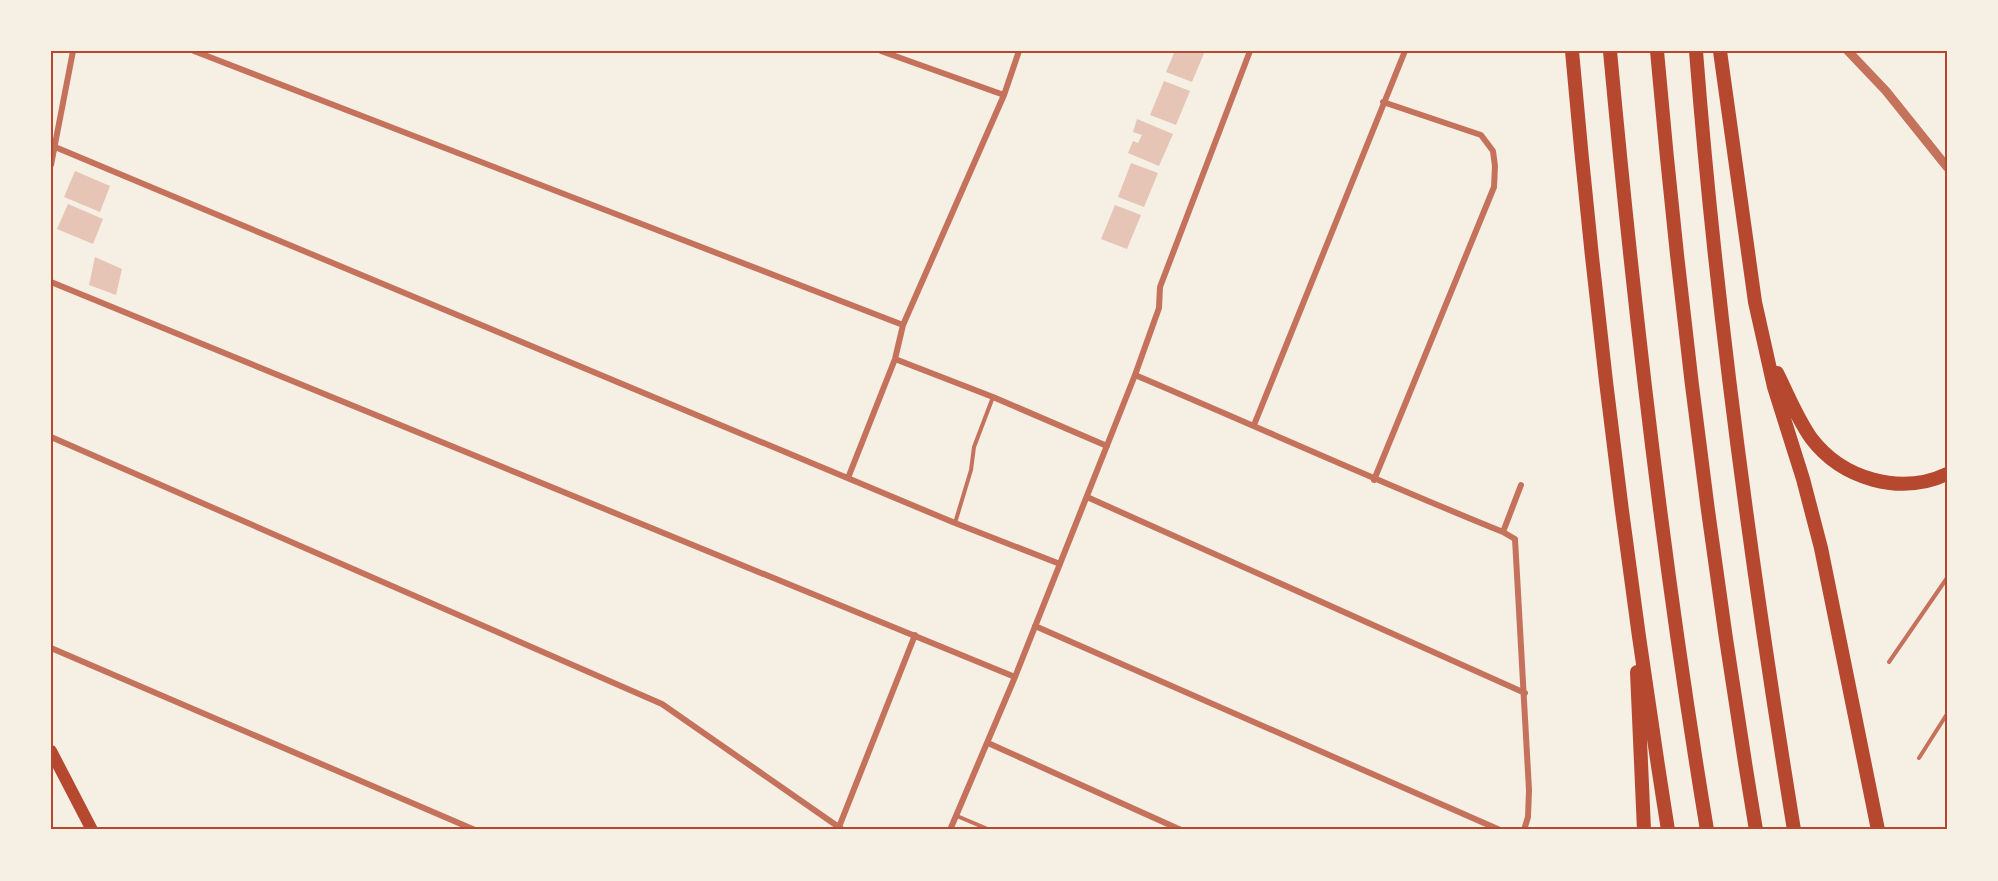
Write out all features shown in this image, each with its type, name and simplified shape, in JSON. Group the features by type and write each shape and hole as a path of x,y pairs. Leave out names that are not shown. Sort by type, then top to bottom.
{"highway":[{"path":"1572,51 1597,305 1634,595 1668,830"},
{"path":"1610,51 1634,295 1681,660 1707,830"},
{"path":"1657,51 1675,239 1709,524 1756,830"},
{"path":"1696,51 1716,273 1768,666 1794,830"},
{"path":"1720,51 1755,302 1766,353 1821,548 1878,830"},
{"path":"1766,353 1810,436 1825,454 1844,468 1867,479 1892,484 1924,482 1947,474"},
{"path":"1634,595 1644,830"}],"main road":[{"path":"51,751 92,830"}],"street":[{"path":"51,165 74,51"},
{"path":"194,51 903,325"},
{"path":"881,51 1004,95"},
{"path":"848,478 895,359 903,325 1004,95 1018,51"},
{"path":"950,830 1015,677 1135,375 1159,308 1160,287 1250,51"},
{"path":"1254,425 1405,51"},
{"path":"1848,51 1886,91 1947,167"},
{"path":"1374,480 1494,187 1496,166 1492,151 1481,135 1383,102"},
{"path":"55,147 955,523 1060,564"},
{"path":"51,282 1015,677"},
{"path":"895,359 993,397 1107,446"},
{"path":"1135,375 1515,539 1529,790 1528,817 1524,830"},
{"path":"51,437 662,704 841,828 915,635"},
{"path":"1503,532 1521,485"},
{"path":"1087,497 1525,693"},
{"path":"1035,626 1500,830"},
{"path":"51,648 475,830"},
{"path":"988,743 1181,830"}],"lane":[{"path":"955,523 971,470 974,447 993,397"},
{"path":"1889,662 1947,578"},
{"path":"1919,758 1947,714"},
{"path":"957,816 990,830"}],"building":[{"path":"1175,51 1205,51 1192,82 1166,72"},
{"path":"1164,81 1190,91 1176,125 1150,115"},
{"path":"1137,119 1173,134 1159,166 1128,153 1133,141 1138,143 1142,135 1133,132"},
{"path":"1131,163 1158,173 1144,207 1118,197"},
{"path":"75,171 110,186 100,212 64,197"},
{"path":"68,204 103,219 93,244 57,229"},
{"path":"1115,205 1141,215 1127,249 1101,239"},
{"path":"95,257 122,269 116,295 89,285"}]}
